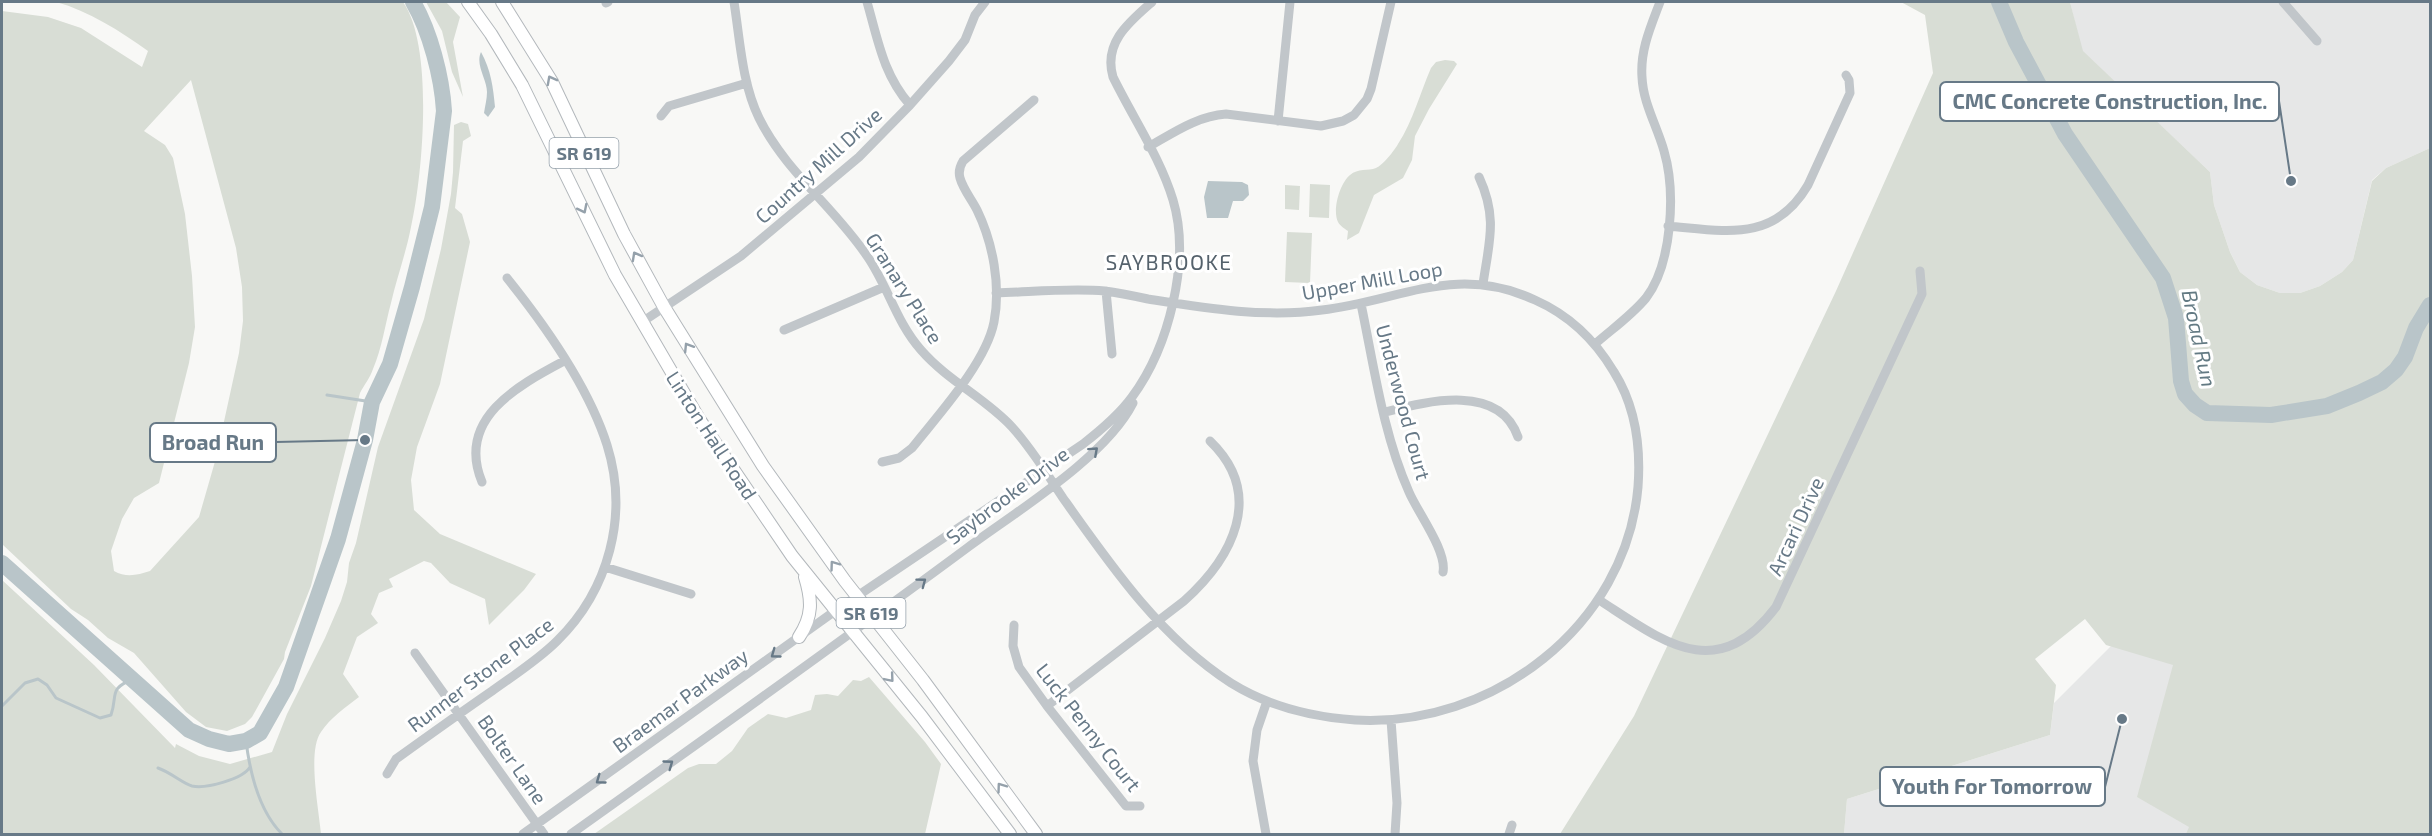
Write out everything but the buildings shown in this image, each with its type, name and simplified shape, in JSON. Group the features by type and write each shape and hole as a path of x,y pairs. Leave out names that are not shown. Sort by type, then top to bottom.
{"main road":[{"name":"Linton Hall Road","path":"468,2 491,34 522,85 610,264 699,419 803,570 922,717 1010,834"},
{"name":"Linton Hall Road","path":"502,2 552,82 624,234 664,307 763,466 1036,834"},
{"path":"800,637 808,621 811,606 803,570"}],"street":[{"name":"Granary Place","path":"734,2 747,83 758,116 770,137 861,247 874,266 902,324 916,345 959,386 1007,422 1023,439 1044,470"},
{"path":"867,2 887,70 910,105"},
{"name":"Country Mill Drive","path":"642,322 741,256 859,157 910,105 965,40 975,15 986,2"},
{"name":"Saybrooke Drive","path":"875,617 1054,484 1110,437 1130,409 1160,344 1172,303 1178,268 1179,233 1174,202 1113,77 1110,60 1112,46 1119,34 1152,2"},
{"path":"1278,121 1290,2"},
{"path":"1148,147 1200,119 1214,115 1226,114 1321,126 1343,121 1360,109 1371,89 1390,2"},
{"path":"1595,344 1636,308 1655,284 1662,266 1668,226 1670,186 1668,166 1648,108 1642,77 1644,48 1660,2"},
{"path":"2283,2 2317,40"},
{"path":"1668,226 1734,232 1757,228 1782,216 1808,185 1850,93 1846,75"},
{"path":"661,116 669,106 747,83"},
{"path":"882,462 891,461 907,453 976,364 989,339 995,315 995,274 986,232 960,180 960,167 963,161 1034,100"},
{"path":"1479,177 1488,199 1492,221 1483,284"},
{"name":"Arcari Drive","path":"1599,600 1679,648 1699,651 1724,648 1745,639 1763,624 1776,607 1922,294 1920,271"},
{"name":"Runner Stone Place","path":"387,774 396,759 556,643 583,610 605,567 614,529 615,501 612,464 598,424 564,361 544,327 507,278"},
{"name":"Upper Mill Loop","path":"996,293 1106,291 1235,312 1275,313 1324,310 1361,304 1427,286 1454,283 1483,284 1521,294 1546,305 1569,320 1595,344 1610,365 1628,399 1637,430 1639,450 1638,491 1632,525 1617,568 1599,600 1569,636 1512,681 1490,693 1451,708 1391,720 1351,720 1316,716 1268,701 1234,685 1210,668 1186,650 1158,622 1044,470"},
{"path":"784,330 884,287"},
{"path":"1106,291 1112,354"},
{"name":"Underwood Court","path":"1361,304 1385,412 1402,474 1409,493 1443,559 1443,572"},
{"path":"482,482 477,470 476,445 484,423 493,410 515,390 564,361"},
{"name":"Saybrooke Drive","path":"858,596 1105,426 1128,403 1141,384"},
{"path":"1385,412 1428,401 1444,399 1471,401 1489,407 1506,417 1518,437"},
{"path":"1047,706 1158,622 1213,573 1235,534 1239,504 1233,473 1221,452 1210,441"},
{"path":"605,567 691,594"},
{"name":"Braemar Parkway","path":"523,834 858,596"},
{"path":"571,834 875,617"},
{"name":"Luck Penny Court","path":"1014,625 1013,646 1019,667 1126,806 1140,806"},
{"name":"Bolter Lane","path":"415,653 544,834"},
{"path":"1266,834 1253,761 1257,730 1268,701"},
{"path":"1391,720 1396,803 1395,834"}],"shaded area":[{"path":"56,2 403,2 413,22 419,48 423,111 419,176 409,237 379,353 372,372 360,393 311,586 284,659 252,717 245,724 227,731 206,727 186,712 134,653 108,638 88,620 71,609 2,544 2,11 48,17 81,28 142,67 148,51 104,22","holes":["191,80 236,248 242,287 243,321 239,353 216,458 199,517 150,571 123,575 114,571 111,551 122,519 134,498 159,483 189,363 195,327 185,214 173,158 165,145 144,131"]},
{"path":"426,2 446,2 460,17 453,42 463,97 452,72 442,31"},
{"path":"1901,2 2070,2 2083,51 2210,172 2214,205 2230,252 2240,272 2257,285 2280,293 2300,293 2320,286 2342,272 2353,260 2372,181 2386,168 2430,148 2430,834 2186,834 2189,827 2137,797 2173,665 2106,645 2085,619 2035,659 2056,685 2050,735 1847,799 1844,834 1560,834 1634,716 1836,291 1933,73 1925,15"},
{"path":"2070,2 2430,2 2430,148 2386,168 2372,180 2353,260 2342,272 2320,286 2300,293 2280,293 2257,285 2240,272 2230,252 2214,205 2210,172 2082,51"},
{"path":"481,52 489,72 495,107 488,117 484,113 487,92 479,62"},
{"path":"1454,61 1457,64 1415,136 1412,160 1403,178 1374,195 1359,233 1347,240 1348,231 1341,226 1336,217 1338,197 1343,184 1353,173 1376,168 1391,154 1408,126 1431,68 1436,62"},
{"path":"461,122 468,124 471,136 463,141 455,208 462,214 470,242 440,384 417,447 411,480 414,510 440,534 536,574 524,590 489,625 485,599 450,583 431,563 424,561 389,579 393,587 379,593 371,614 378,623 357,637 343,674 359,697 329,722 317,741 314,766 321,834 2,834 2,580 94,665 175,748 176,744 199,756 230,764 272,752 287,714 325,638 347,582 349,563 356,543 378,447 424,319 441,249 451,194 454,125"},
{"path":"1208,181 1242,182 1248,185 1249,195 1243,201 1233,201 1228,218 1207,218 1204,197"},
{"path":"1310,184 1330,185 1329,218 1309,217"},
{"path":"1285,185 1300,186 1299,210 1285,209"},
{"path":"1287,232 1312,233 1310,283 1285,282"},
{"path":"2131,626 2214,647 2224,834 1844,834 1847,799 2050,735 2054,703"},
{"path":"869,677 941,764 925,834 594,834 688,768 699,764 716,764 732,751 748,728 768,714 786,718 811,710 815,695 838,696 853,680 861,681"}],"waterway":[{"name":"Broad Run","path":"2,563 189,730 209,739 229,744 246,741 260,733 286,687 338,539 365,440 372,402 390,364 432,207 444,111 443,98 430,40 413,2"},
{"name":"Broad Run","path":"1999,2 2016,42 2065,134 2163,278 2176,318 2181,381 2185,394 2195,405 2207,413 2271,415 2327,406 2359,393 2382,382 2396,370 2405,357 2416,328 2430,305"},
{"path":"327,395 372,402"},
{"path":"2,706 25,683 38,679 47,685 56,698 100,718 111,715 115,693 120,686 133,679"},
{"path":"246,741 257,791 267,814 282,834"},
{"path":"158,768 189,785 198,787 232,779 250,767"}],"place":[{"name":"CMC Concrete Construction, Inc.","path":"2291,181"},
{"name":"Broad Run","path":"365,440"},
{"name":"Youth For Tomorrow","path":"2122,719"}],"district":[{"name":"SAYBROOKE","path":"1169,261"}]}
